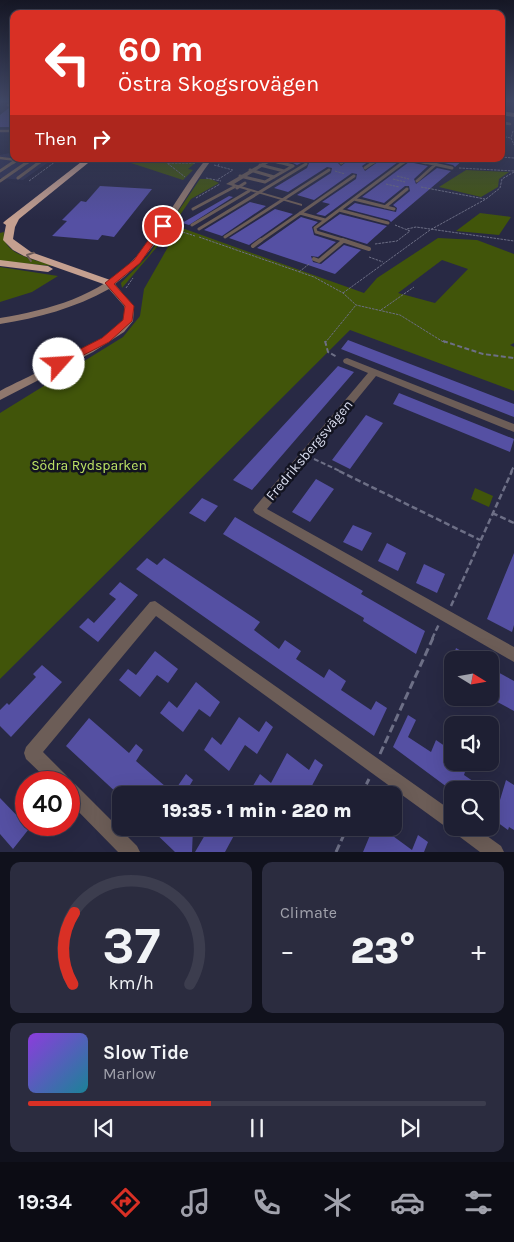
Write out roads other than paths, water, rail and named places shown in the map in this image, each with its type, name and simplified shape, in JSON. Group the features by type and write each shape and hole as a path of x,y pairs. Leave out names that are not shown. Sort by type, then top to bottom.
{"highway":[{"path":"0,229 75,162"},
{"path":"0,220 13,216 85,162"},
{"path":"13,216 8,240 19,252 75,269 104,286"},
{"path":"0,263 53,270 104,286"}],"street":[{"path":"0,321 46,311 104,286 129,270 212,162"},
{"path":"265,162 230,182 230,185 300,205"},
{"path":"0,396 115,333 122,321 122,309 104,286"},
{"path":"346,361 514,428"},
{"name":"Fredriksbergsvägen","path":"374,372 259,510 514,655"},
{"path":"50,771 32,753 155,607 444,815"},
{"path":"80,801 130,852"},
{"path":"473,836 495,852"}],"lane":[{"path":"0,171 14,162"},
{"path":"0,181 28,162"},
{"path":"18,178 40,162"},
{"path":"240,176 265,182 293,166 280,162"},
{"path":"365,168 374,162"},
{"path":"369,248 316,232 315,228 404,162"},
{"path":"425,162 452,168"},
{"path":"199,228 306,164"},
{"path":"417,181 436,164"},
{"path":"260,165 284,171"},
{"path":"250,170 274,177"},
{"path":"225,237 330,170"},
{"path":"253,246 354,176"},
{"path":"0,177 5,177"},
{"path":"193,209 245,183"},
{"path":"385,207 407,189"},
{"path":"192,225 249,191"},
{"path":"354,199 394,209"},
{"path":"300,205 308,207"},
{"path":"340,210 388,223"},
{"path":"300,213 325,220"},
{"path":"314,259 319,261 343,241"}],"park label":[{"name":"Södra Rydsparken","path":"89,465"}]}
